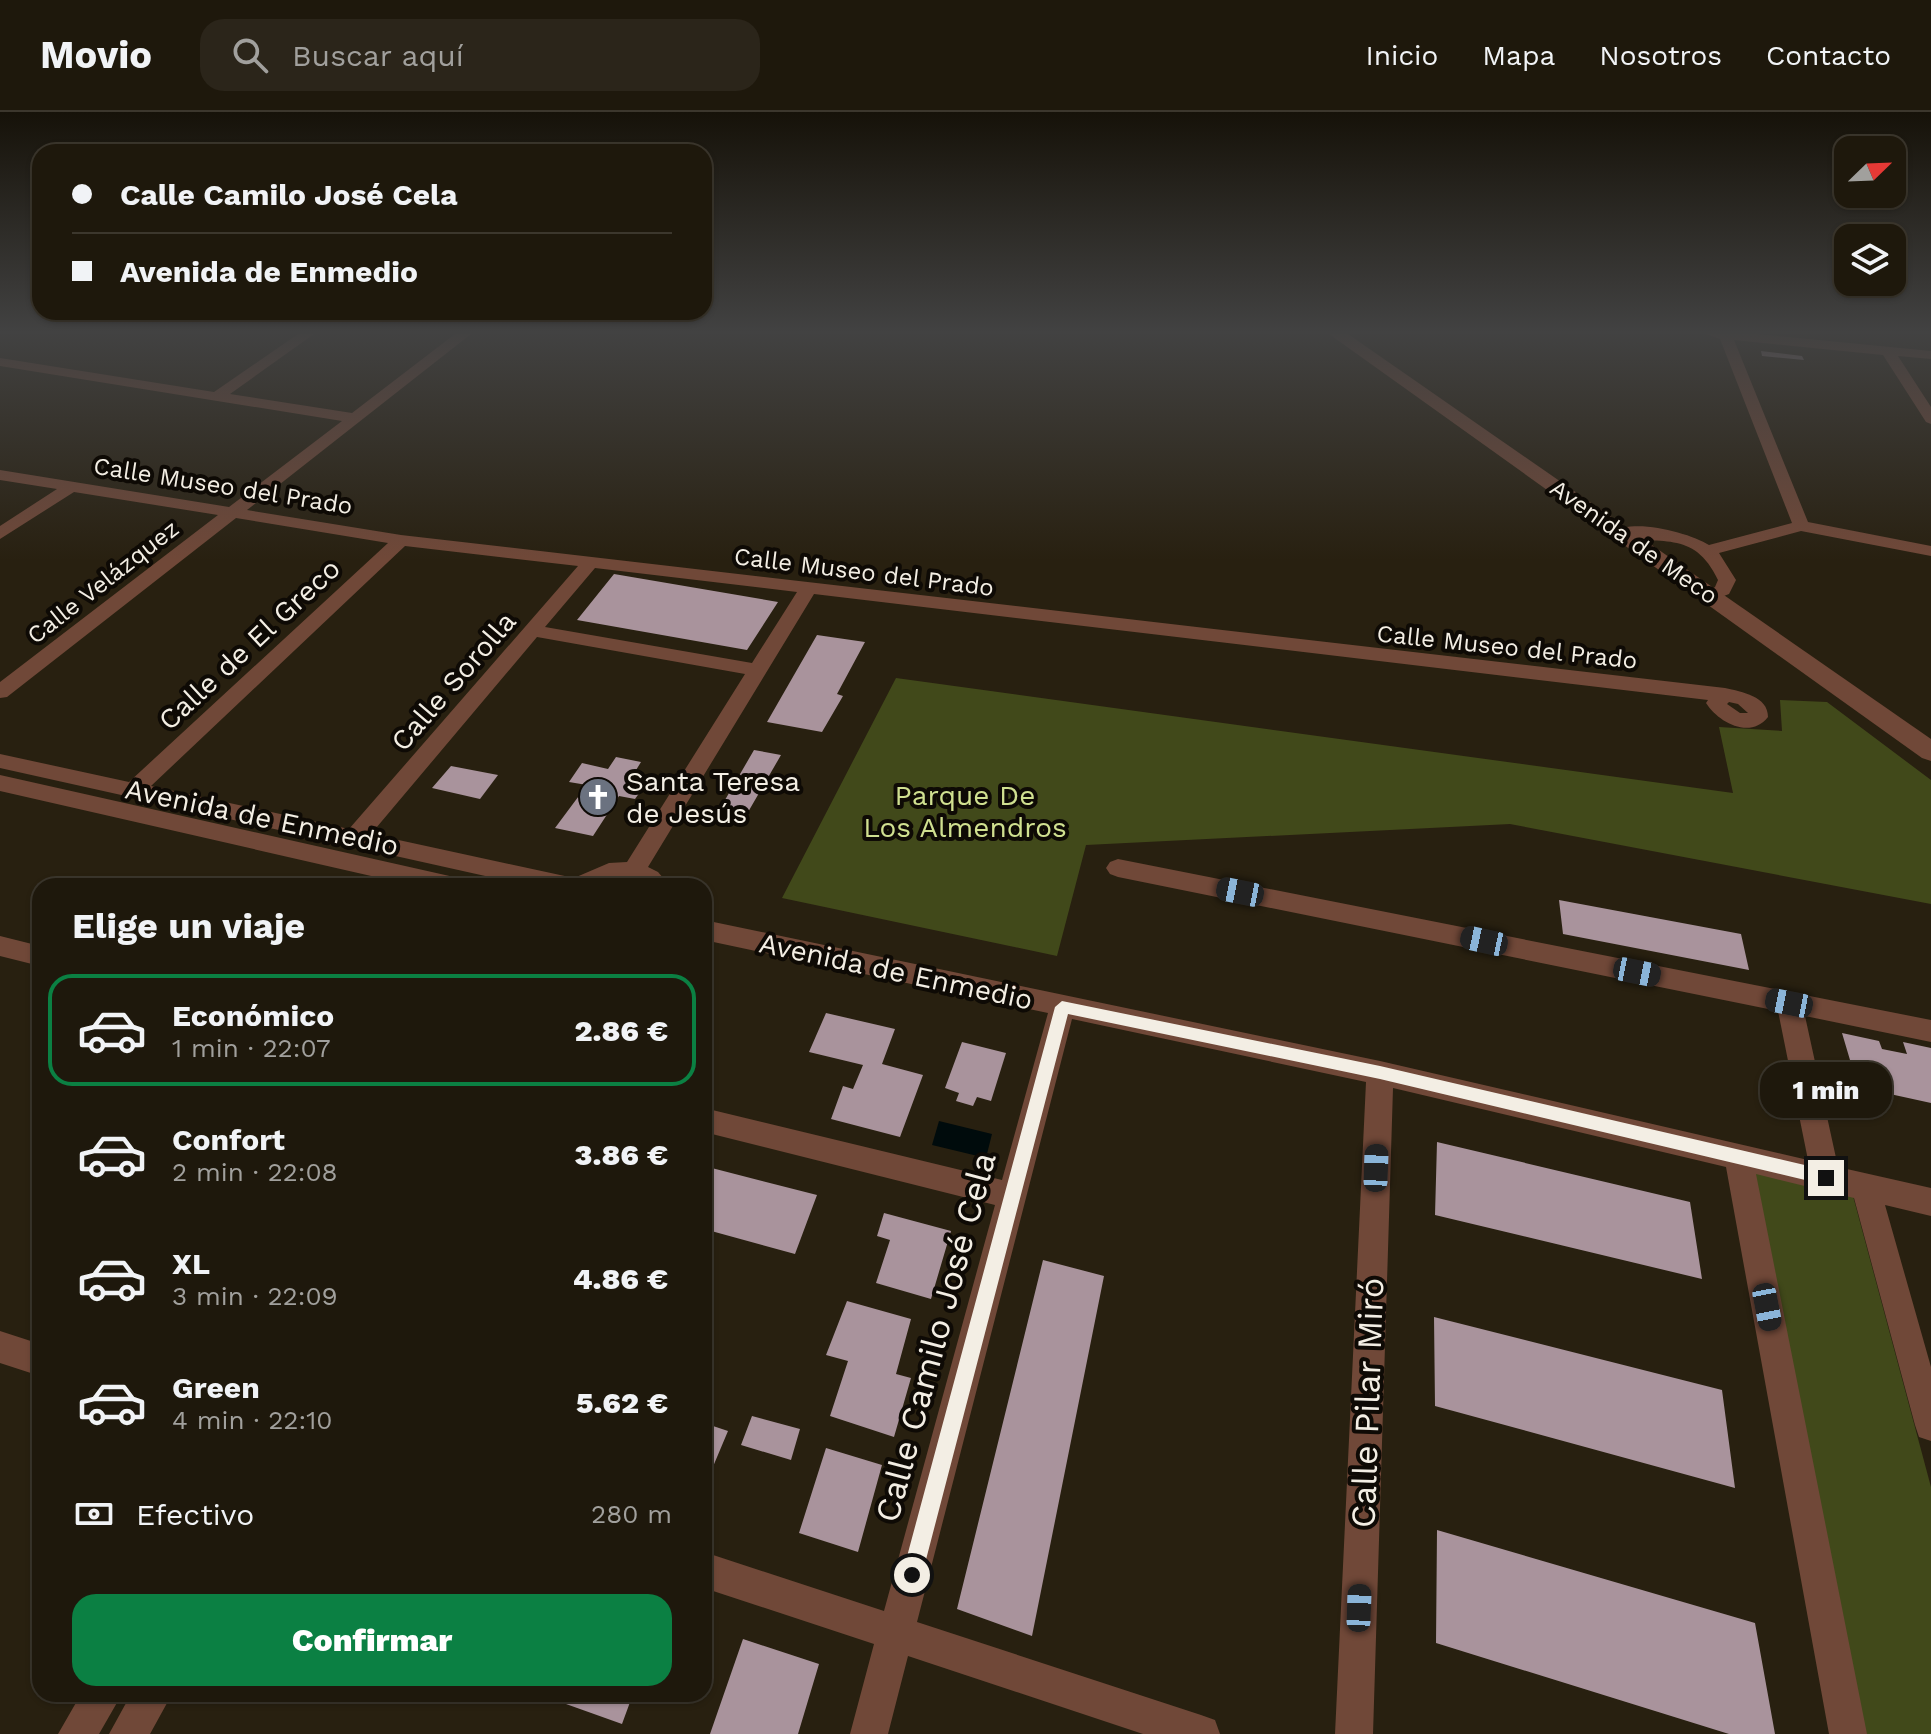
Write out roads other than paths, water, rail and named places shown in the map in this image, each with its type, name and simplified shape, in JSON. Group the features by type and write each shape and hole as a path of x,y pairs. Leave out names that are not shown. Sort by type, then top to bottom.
{"street":[{"path":"299,410 354,418"},
{"name":"Calle Velázquez","path":"0,692 365,410"},
{"name":"Avenida de Meco","path":"1445,410 1931,752"},
{"path":"1751,410 1801,526"},
{"name":"Calle Museo del Prado","path":"0,475 401,540 592,561 807,590 1725,695"},
{"path":"0,534 72,486"},
{"path":"1707,551 1801,526 1931,551"},
{"path":"1622,533 1674,536 1707,551 1718,560 1727,580 1723,590 1711,596"},
{"name":"Calle de El Greco","path":"135,789 401,540"},
{"name":"Calle Sorolla","path":"355,837 592,561"},
{"path":"633,871 807,590"},
{"path":"533,631 755,670"},
{"name":"Avenida de Enmedio","path":"0,761 535,878"},
{"name":"Avenida de Enmedio","path":"0,783 418,878"},
{"path":"353,878 363,866"},
{"path":"1118,868 1931,1031"},
{"path":"595,878 604,873 633,871 649,878"},
{"name":"Avenida de Enmedio","path":"712,932 1380,1073 1931,1202"},
{"path":"0,946 32,954"},
{"path":"1789,1003 1826,1178"},
{"name":"Calle Camilo José Cela","path":"869,1734 1062,1007"},
{"name":"Calle Pilar Miró","path":"1354,1734 1380,1073"},
{"path":"712,1122 1012,1196"},
{"path":"1738,1155 1848,1734"},
{"path":"1866,1188 1931,1425"},
{"path":"0,1347 32,1357"},
{"path":"712,1573 1201,1734"},
{"path":"77,1734 98,1702"},
{"path":"128,1734 148,1702"}],"place":[{"name":"Santa Teresa de Jesús","path":"598,797"}],"park label":[{"name":"Parque De Los Almendros","path":"965,811"}]}
